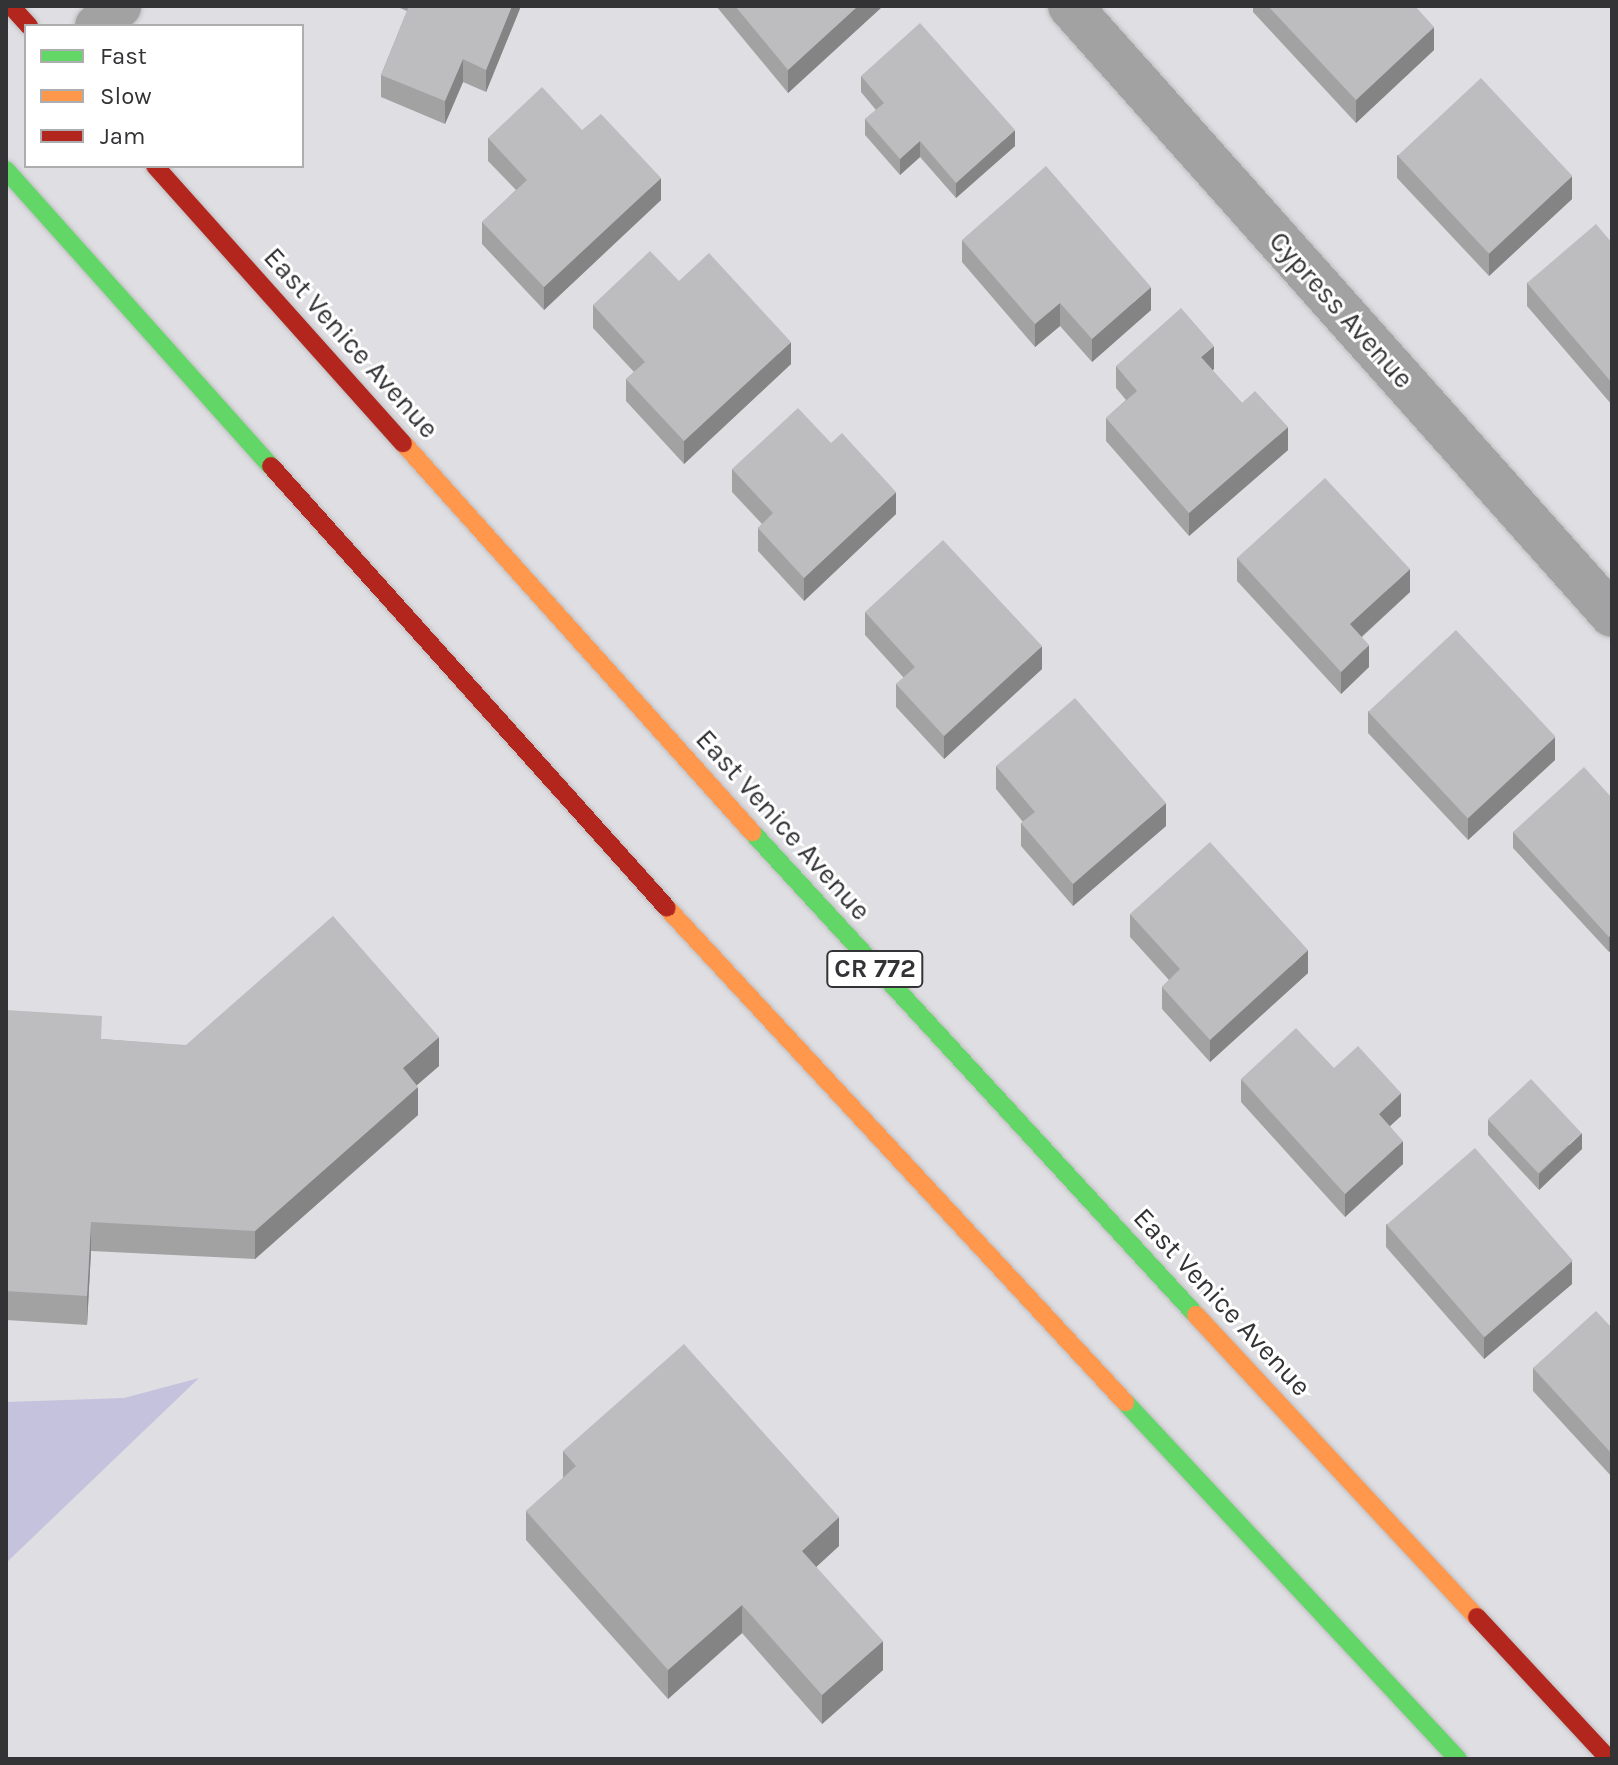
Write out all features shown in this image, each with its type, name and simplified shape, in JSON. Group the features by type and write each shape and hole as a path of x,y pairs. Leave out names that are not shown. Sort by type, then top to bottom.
{"main road":[{"path":"11,6 27,24"},
{"name":"East Venice Avenue","path":"157,168 867,961 1609,1759"},
{"path":"6,170 756,1006 1458,1759"}],"street":[{"path":"99,24 119,6"},
{"name":"Cypress Avenue","path":"1070,6 1612,615"}],"shaded area":[{"path":"199,1378 6,1563 6,1402 124,1398"}],"building":[{"path":"409,6 512,6 486,70 463,59 445,101 381,75"},
{"path":"735,6 858,6 788,70"},
{"path":"1268,6 1415,6 1434,27 1356,100"},
{"path":"920,23 1015,130 956,183 920,141 900,159 865,119 884,103 861,76"},
{"path":"1481,78 1572,176 1489,254 1398,156"},
{"path":"542,87 582,130 601,114 661,178 544,287 482,222 527,180 488,138"},
{"path":"1046,166 1151,287 1092,339 1060,303 1035,324 962,240"},
{"path":"1596,224 1612,243 1612,383 1527,283"},
{"path":"650,251 679,281 709,253 791,342 684,441 626,379 645,362 593,305"},
{"path":"1181,308 1214,346 1201,357 1242,403 1255,391 1288,427 1189,513 1106,418 1137,391 1116,366"},
{"path":"798,408 831,443 842,433 896,492 804,578 758,528 773,513 732,469"},
{"path":"1325,478 1410,569 1350,624 1369,645 1341,672 1237,558"},
{"path":"943,540 1042,646 944,736 896,684 915,667 865,612"},
{"path":"1456,630 1556,737 1468,819 1368,712"},
{"path":"1075,698 1166,803 1073,884 1021,823 1035,812 996,766"},
{"path":"1584,767 1612,798 1612,934 1609,937 1513,832"},
{"path":"1210,842 1308,950 1210,1040 1162,987 1180,969 1130,914"},
{"path":"333,916 439,1037 403,1068 418,1087 255,1231 91,1222 87,1296 6,1291 6,1010 102,1016 101,1039 186,1045"},
{"path":"1296,1028 1334,1068 1358,1046 1401,1093 1379,1114 1403,1141 1345,1194 1241,1079"},
{"path":"1531,1079 1581,1133 1538,1173 1488,1119"},
{"path":"1475,1148 1573,1260 1484,1337 1387,1225"},
{"path":"1596,1311 1612,1328 1612,1454 1533,1368"},
{"path":"684,1344 839,1517 802,1551 883,1641 822,1695 742,1605 668,1670 526,1511 576,1466 563,1451"}],"traffic: fast":[{"path":"6,170 271,466"},
{"path":"752,832 1196,1315"},
{"path":"1125,1402 1458,1759"}],"traffic: slow":[{"path":"403,443 752,832"},
{"path":"667,908 1125,1402"},
{"path":"1196,1315 1477,1617"}],"traffic: jam":[{"path":"11,6 27,24"},
{"path":"157,168 403,443"},
{"path":"271,466 667,908"},
{"path":"1477,1617 1609,1759"}]}
